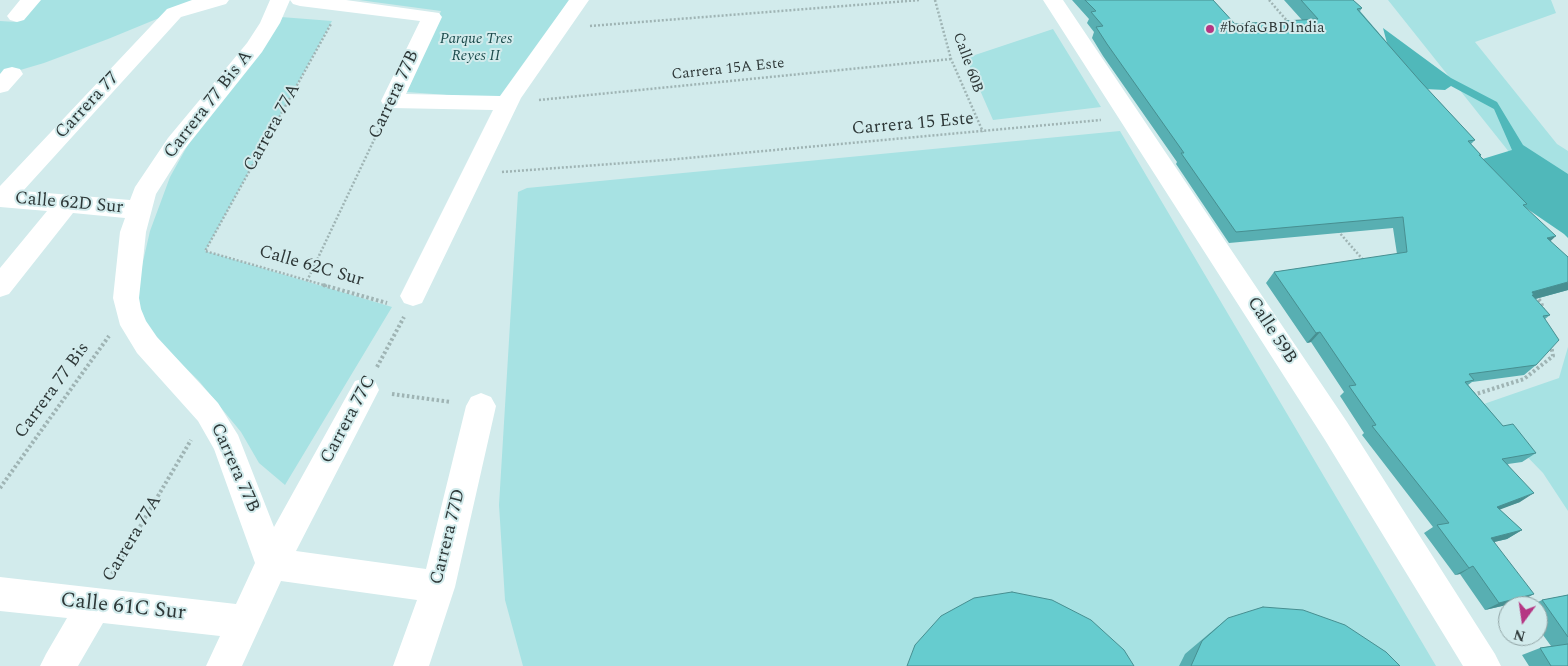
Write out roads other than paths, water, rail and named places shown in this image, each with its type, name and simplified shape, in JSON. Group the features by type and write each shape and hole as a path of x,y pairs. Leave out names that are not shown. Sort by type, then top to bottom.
{"street":[{"path":"17,16 31,0"},
{"name":"Carrera 77","path":"1,198 174,14 192,6 219,0"},
{"name":"Carrera 77 Bis A","path":"128,309 126,284 138,210 148,186 176,144 255,47 270,23 280,0"},
{"name":"Carrera 77B","path":"300,0 432,17 392,101 507,103"},
{"path":"411,301 507,103 579,0"},
{"name":"Calle 59B","path":"1053,0 1132,116 1336,431 1483,666"},
{"name":"Calle 62D Sur","path":"1,198 138,210"},
{"path":"0,287 67,204"},
{"name":"Carrera 77B","path":"128,309 134,325 147,346 208,412 227,444 272,564"},
{"name":"Carrera 77C","path":"224,666 272,564 365,390"},
{"name":"Carrera 77D","path":"411,666 438,587 481,406"},
{"path":"272,564 438,587"},
{"name":"Calle 61C Sur","path":"0,594 245,622"},
{"path":"58,666 94,605"}],"place":[{"name":"#bofaGBDIndia","path":"1210,29"}],"park label":[{"name":"Parque Tres Reyes II","path":"476,48"}]}
